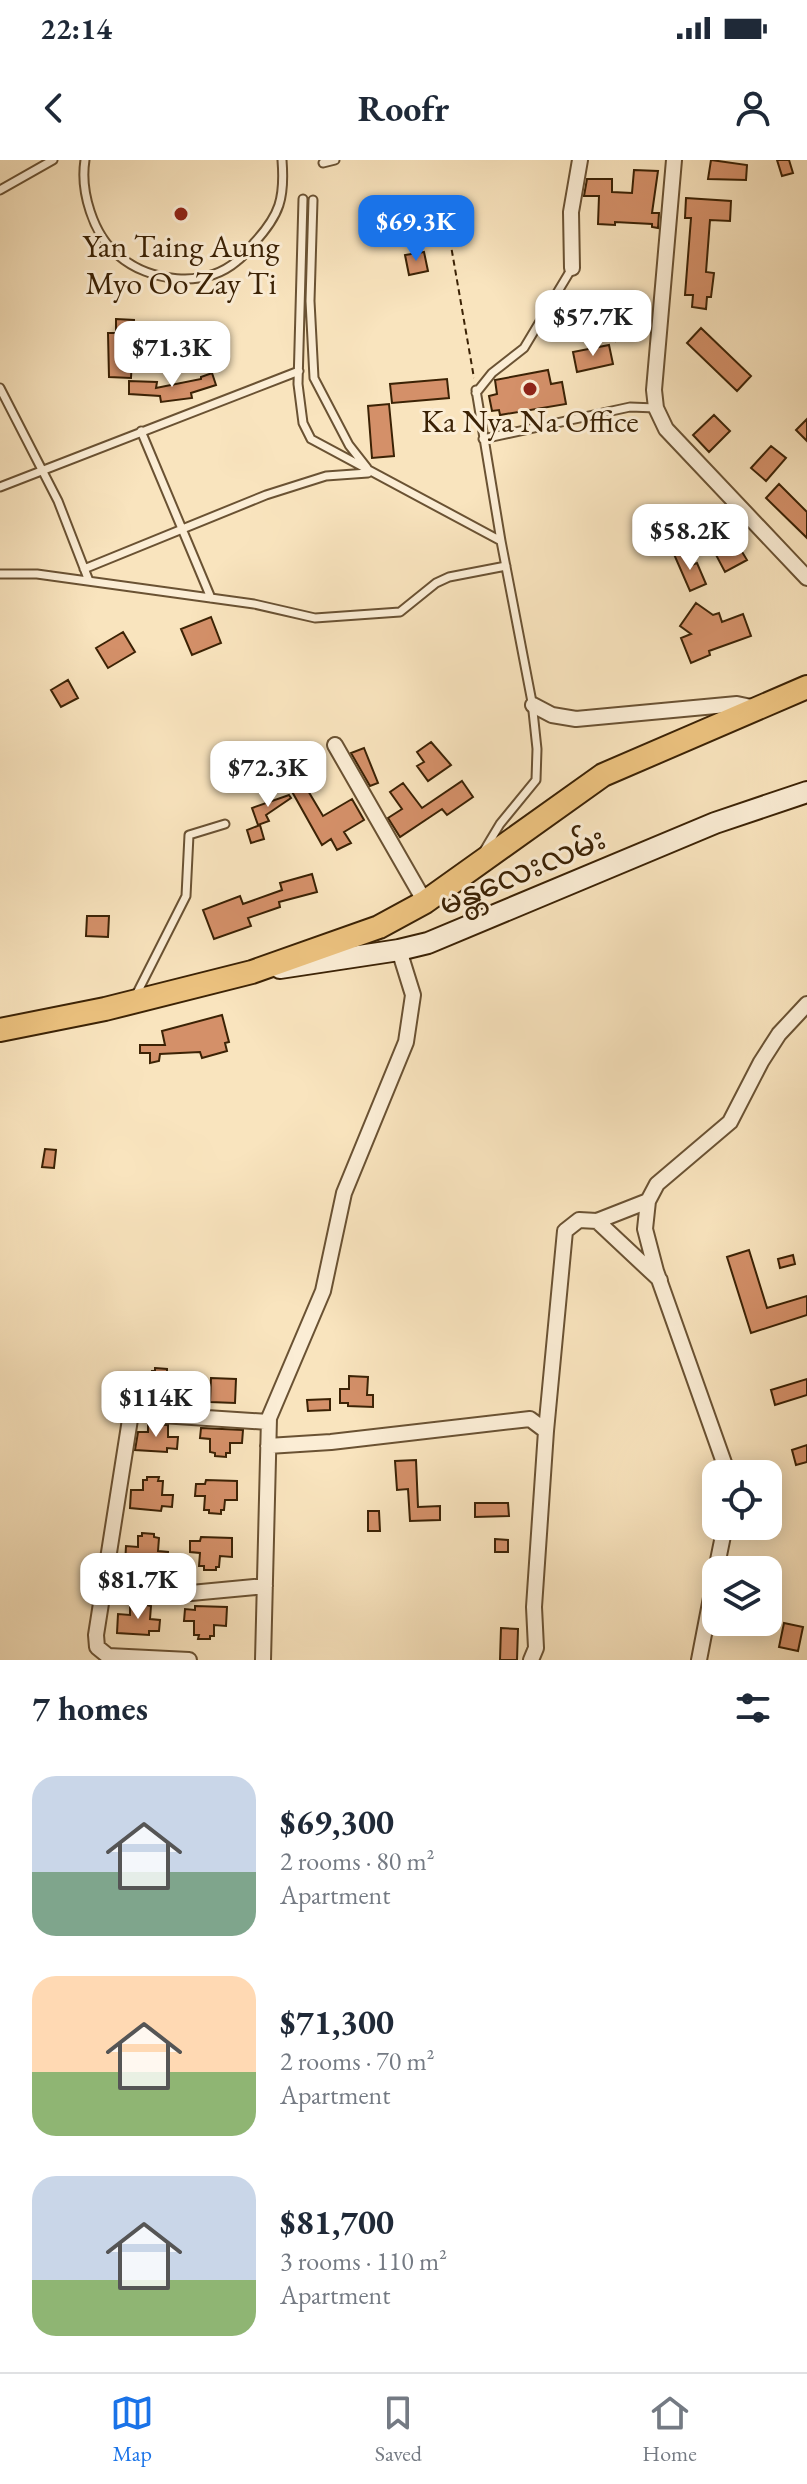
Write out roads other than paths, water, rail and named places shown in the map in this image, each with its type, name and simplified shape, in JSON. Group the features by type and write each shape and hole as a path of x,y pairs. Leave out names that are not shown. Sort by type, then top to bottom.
{"main road":[{"path":"0,1030 133,1002 252,972 379,927 425,902 603,775 807,687"},
{"name":"မန္တလေးလမ်း","path":"252,972 428,943 715,823 807,792"}],"street":[{"path":"572,268 571,212 580,160"},
{"path":"674,160 654,390 656,408 666,429 807,578"},
{"path":"533,705 552,715 576,719 737,704 760,709"},
{"path":"335,745 425,902"},
{"path":"263,1660 268,1422 323,1291 344,1193 406,1042 413,995 399,950"},
{"path":"723,1460 645,1229 648,1201 657,1184 730,1122 779,1034 807,1004"},
{"path":"531,1660 536,1648 534,1607 546,1431 565,1231 579,1220 597,1221 648,1201"},
{"path":"597,1221 660,1280"},
{"path":"268,1446 331,1442 530,1419 548,1406"},
{"path":"189,1660 108,1656 97,1647 96,1635 131,1413 268,1422"},
{"path":"530,1419 546,1431"},
{"path":"107,1566 122,1583 137,1591 191,1593 265,1586"},
{"path":"699,1660 704,1636"}],"lane":[{"path":"30,173 37,160"},
{"path":"0,190 53,160"},
{"path":"85,160 88,206 101,237 118,256 151,274 190,280 218,272 237,262 270,226 282,202 282,160"},
{"path":"323,163 335,160"},
{"path":"303,199 299,371 303,423 311,439 501,541"},
{"path":"313,200 310,301 314,378 349,445 370,473"},
{"path":"472,869 500,824 536,780 537,749 533,705 476,390 524,348 572,268"},
{"path":"0,487 299,371"},
{"path":"0,388 43,468 89,581"},
{"path":"483,439 630,407 656,408"},
{"path":"141,431 211,598"},
{"path":"84,569 266,495 326,476 370,473"},
{"path":"0,574 37,574 254,604 315,618 400,612 436,583 449,577 506,566"},
{"path":"133,1002 186,896 189,835 225,824"}],"place":[{"name":"Yan Taing Aung Myo Oo Zay Ti","path":"181,214"},
{"name":"Ka Nya Na Office","path":"530,389"}]}
